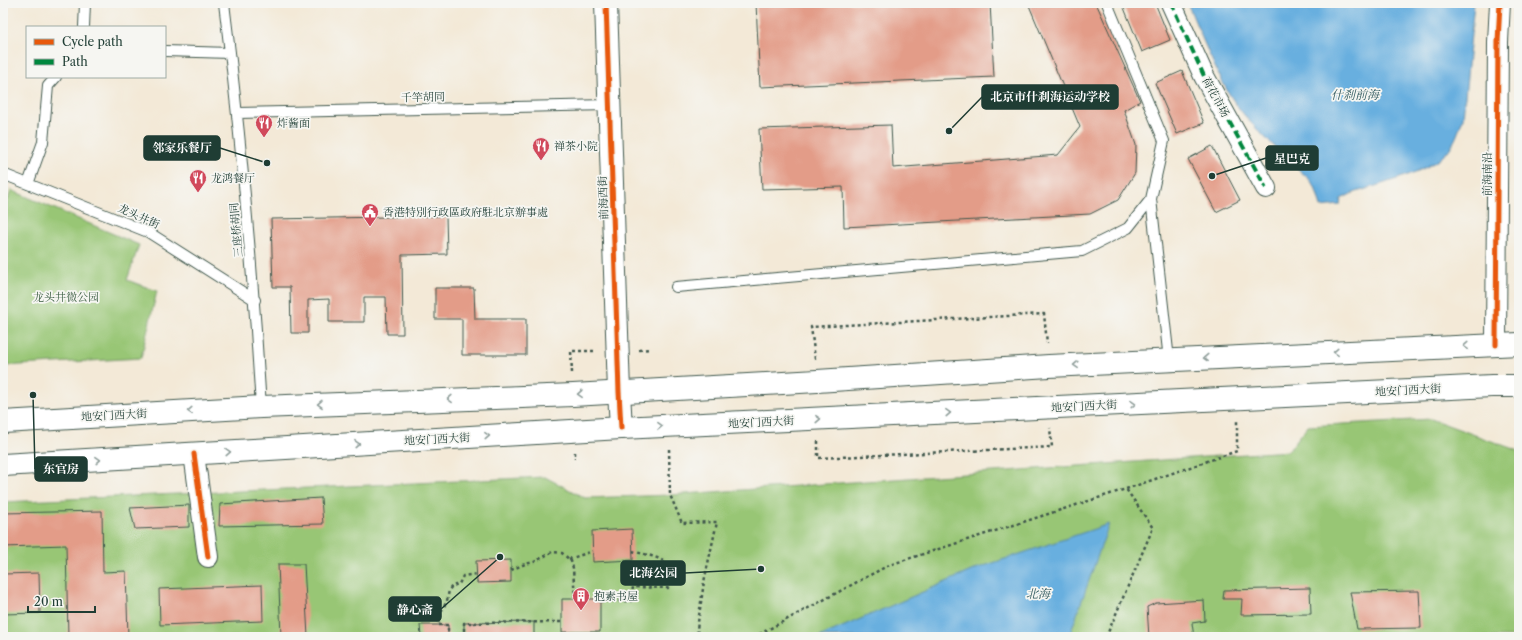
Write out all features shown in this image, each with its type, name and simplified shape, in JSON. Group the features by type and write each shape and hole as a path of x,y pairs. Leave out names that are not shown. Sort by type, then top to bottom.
{"main road":[{"name":"前海西街","path":"606,3 621,428"},
{"name":"地安门西大街","path":"3,422 262,407 619,392 1049,366 1519,344"},
{"name":"地安门西大街","path":"3,465 621,428 1492,386 1519,386"}],"street":[{"name":"荷花市场","path":"1171,3 1204,76 1266,188"},
{"name":"前海南沿","path":"1496,345 1498,42 1500,3"},
{"path":"194,454 208,557"}],"lane":[{"path":"84,26 85,3"},
{"name":"三座桥胡同","path":"224,3 238,113 255,300 262,407"},
{"path":"1107,3 1164,141 1151,199 1169,360"},
{"path":"166,51 230,53"},
{"path":"28,184 43,142 48,86 55,78"},
{"name":"千竿胡同","path":"238,113 609,105"},
{"name":"龙头井街","path":"3,174 148,232 255,300"},
{"path":"676,286 1082,251 1128,228 1151,199"}],"path":[{"path":"817,381 811,326 1044,314 1049,366"},
{"path":"754,637 889,565 1126,489 1237,451 1236,399"},
{"path":"668,426 670,494 682,523 717,522 704,582 697,629 699,637"},
{"path":"818,458 1052,447"},
{"path":"1106,637 1154,528 1126,489"},
{"path":"569,559 593,551"},
{"path":"600,601 631,601 633,587 668,588 667,564 662,560 633,551"},
{"path":"511,570 534,562 552,552 562,553 569,559 573,568 575,599"},
{"path":"448,637 448,625 438,625 441,612 447,601 449,590 452,586 459,584 463,576 477,574"},
{"path":"464,637 464,623 562,622"}],"green space":[{"name":"龙头井微公园","path":"11,190 139,245 127,280 157,291 141,358 3,366 3,216"},
{"path":"1431,419 1519,451 1519,637 3,637 3,502 545,477 585,498 670,495 1288,451 1308,426"}],"water":[{"name":"什刹前海","path":"1187,3 1474,3 1463,118 1455,140 1447,152 1439,159 1416,172 1351,194 1341,199 1340,205 1321,207 1315,187 1310,180 1251,123 1235,103 1215,67"},
{"name":"北海","path":"1109,524 1069,637 819,637 978,568"}],"building":[{"path":"756,3 990,3 994,77 760,87"},
{"path":"1028,3 1096,3 1140,101 1124,110 1136,145 1135,173 1118,200 1090,214 844,227 843,187 762,189 759,129 891,125 893,168 1058,155 1080,127"},
{"path":"1122,3 1155,3 1170,40 1142,52"},
{"path":"1182,71 1204,123 1177,134 1155,83"},
{"path":"1212,146 1240,200 1216,212 1188,159"},
{"path":"446,216 447,254 402,255 403,334 387,334 386,297 364,297 364,322 329,322 329,299 308,300 308,333 291,333 290,287 273,287 271,219"},
{"path":"435,288 474,288 475,319 526,319 526,355 462,355 462,319 435,319"},
{"path":"321,498 323,524 219,526 220,504"},
{"path":"189,505 189,527 135,529 130,508"},
{"path":"102,511 103,572 126,571 128,637 68,637 66,545 3,547 3,513"},
{"path":"632,529 633,560 593,562 592,531"},
{"path":"511,560 511,582 477,583 476,561"},
{"path":"278,564 304,564 308,637 281,637"},
{"path":"39,573 40,613 3,614 3,574"},
{"path":"262,585 263,621 160,625 159,589"},
{"path":"1310,588 1311,614 1241,615 1242,599 1223,599 1224,590"},
{"path":"1419,591 1421,628 1357,629 1350,592"},
{"name":"抱素书屋","path":"562,599 600,599 600,632 562,632"},
{"path":"1204,600 1205,621 1192,623 1194,637 1149,637 1147,607 1156,603"},
{"path":"534,622 534,637 464,637 464,623"},
{"path":"420,625 448,625 448,637 421,637"},
{"path":"644,635 644,637 613,637 613,636"},
{"path":"1460,635 1460,637 1445,637 1445,636"}],"marked path":[{"path":"1171,3 1204,76 1266,188"}],"cycle path":[{"path":"606,3 621,428"},
{"path":"1496,345 1498,42 1500,3"},
{"path":"194,454 208,557"}],"place":[{"name":"北京市什刹海运动学校","path":"949,131"},
{"name":"炸酱面","path":"264,138"},
{"name":"禅茶小院","path":"541,161"},
{"name":"邻家乐餐厅","path":"267,163"},
{"name":"星巴克","path":"1212,176"},
{"name":"龙鸿餐厅","path":"198,193"},
{"name":"香港特別行政區政府駐北京辦事處","path":"370,227"},
{"name":"东官房","path":"33,395"},
{"name":"静心斋","path":"500,557"},
{"name":"北海公园","path":"761,569"},
{"name":"抱素书屋","path":"581,611"}]}
